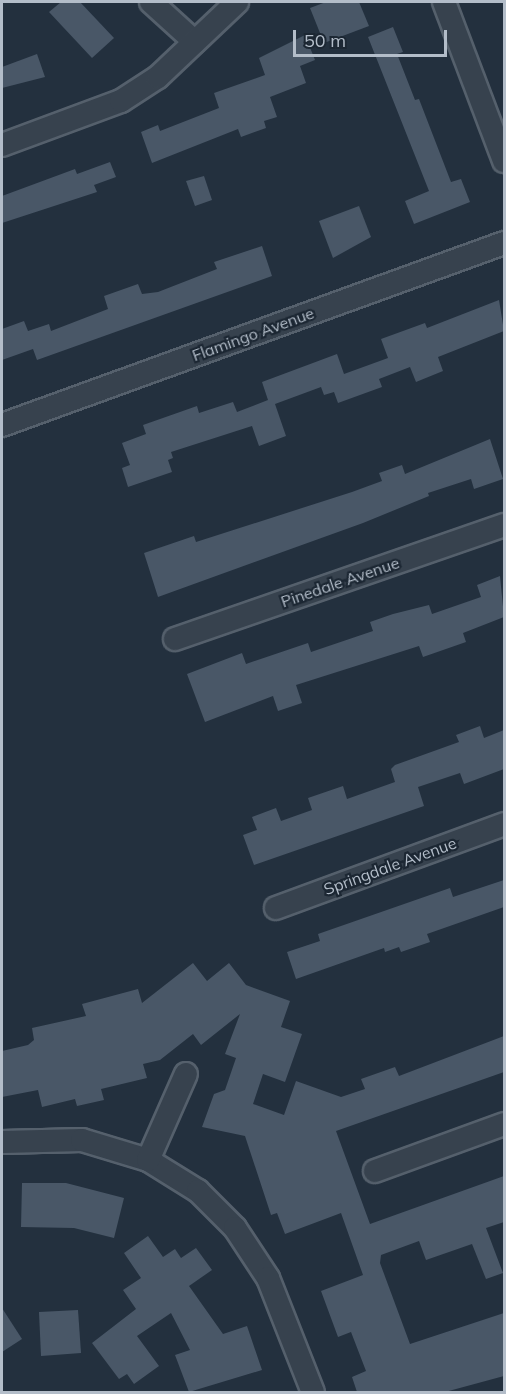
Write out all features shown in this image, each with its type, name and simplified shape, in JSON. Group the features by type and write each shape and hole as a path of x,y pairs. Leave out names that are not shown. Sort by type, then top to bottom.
{"street":[{"path":"151,2 195,42"},
{"path":"2,145 121,101 158,77 237,2"},
{"path":"444,2 504,161"},
{"name":"Flamingo Avenue","path":"2,425 504,243"},
{"name":"Pinedale Avenue","path":"175,639 504,525"},
{"name":"Springdale Avenue","path":"276,908 504,824"},
{"path":"148,1160 186,1074"},
{"path":"375,1171 504,1124"},
{"path":"2,1142 82,1140 148,1160 198,1191 235,1228 268,1278 313,1392"}],"building":[{"path":"61,2 80,2 114,38 92,58 49,12"},
{"path":"326,2 359,2 369,26 324,43 310,8"},
{"path":"393,27 403,52 397,54 415,100 419,99 451,182 461,179 470,202 414,224 405,201 429,191 368,37"},
{"path":"305,35 315,60 300,66 306,83 270,97 277,117 264,121 266,128 241,137 238,129 152,163 141,132 158,125 160,131 219,108 214,93 265,75 259,58"},
{"path":"37,54 45,77 2,88 2,67"},
{"path":"110,162 116,177 94,185 97,192 2,223 2,196 75,169 77,174"},
{"path":"204,176 212,200 195,206 186,181"},
{"path":"359,206 371,237 333,258 319,221"},
{"path":"262,246 272,276 37,360 33,349 2,360 2,329 24,321 28,331 49,324 51,331 108,309 104,296 138,284 142,294 158,292 217,269 214,262"},
{"path":"499,300 504,331 438,357 443,371 416,382 410,367 379,379 382,387 338,403 334,392 324,395 321,387 275,404 286,436 259,446 252,426 171,452 173,458 168,460 172,472 128,487 122,468 130,465 122,443 146,434 143,425 197,406 199,413 233,402 237,412 268,400 262,382 337,354 344,374 388,358 381,339 425,323 427,328"},
{"path":"490,439 503,479 474,489 471,479 428,493 429,496 363,523 158,597 144,553 194,536 196,542 352,492 382,481 379,473 402,465 405,474"},
{"path":"500,576 504,617 463,633 466,642 423,657 419,646 296,685 302,703 278,711 273,696 205,722 187,674 242,653 246,664 308,643 311,652 373,631 370,622 393,614 429,605 432,614 481,597 477,585"},
{"path":"480,726 484,738 504,730 504,769 464,784 460,773 418,787 424,806 254,865 243,835 257,830 252,817 276,808 281,821 312,810 308,798 343,786 347,799 395,782 391,769 395,765 459,742 456,735"},
{"path":"504,880 504,907 427,934 430,942 401,952 399,947 385,952 384,948 296,979 287,952 320,941 318,934 450,888 453,897"},
{"path":"193,963 207,981 229,963 246,985 290,1001 281,1027 302,1034 285,1082 263,1074 253,1104 284,1115 296,1081 341,1097 365,1089 361,1079 395,1067 399,1076 504,1036 504,1072 336,1131 370,1224 504,1176 504,1222 486,1228 503,1273 486,1279 472,1244 426,1260 419,1241 381,1255 380,1263 410,1344 504,1313 504,1376 445,1392 357,1392 352,1377 366,1371 351,1332 338,1337 321,1291 363,1275 341,1213 285,1234 277,1213 271,1215 245,1136 202,1127 214,1094 225,1090 236,1058 225,1054 240,1014 201,1045 193,1034 160,1060 143,1064 147,1078 101,1089 104,1100 77,1106 75,1099 42,1107 38,1090 2,1097 2,1051 28,1045 34,1040 32,1028 86,1016 82,1004 138,989 142,1003"},
{"path":"22,1183 66,1183 124,1198 114,1238 74,1228 21,1227"},
{"path":"148,1236 163,1257 175,1249 181,1258 196,1248 212,1270 189,1286 223,1334 247,1326 262,1370 189,1392 175,1355 190,1350 171,1313 137,1336 159,1366 134,1384 127,1374 119,1379 92,1343 136,1309 123,1290 141,1278 124,1253"},
{"path":"2,1308 22,1339 2,1352"},
{"path":"78,1310 81,1353 41,1356 39,1312"}]}
